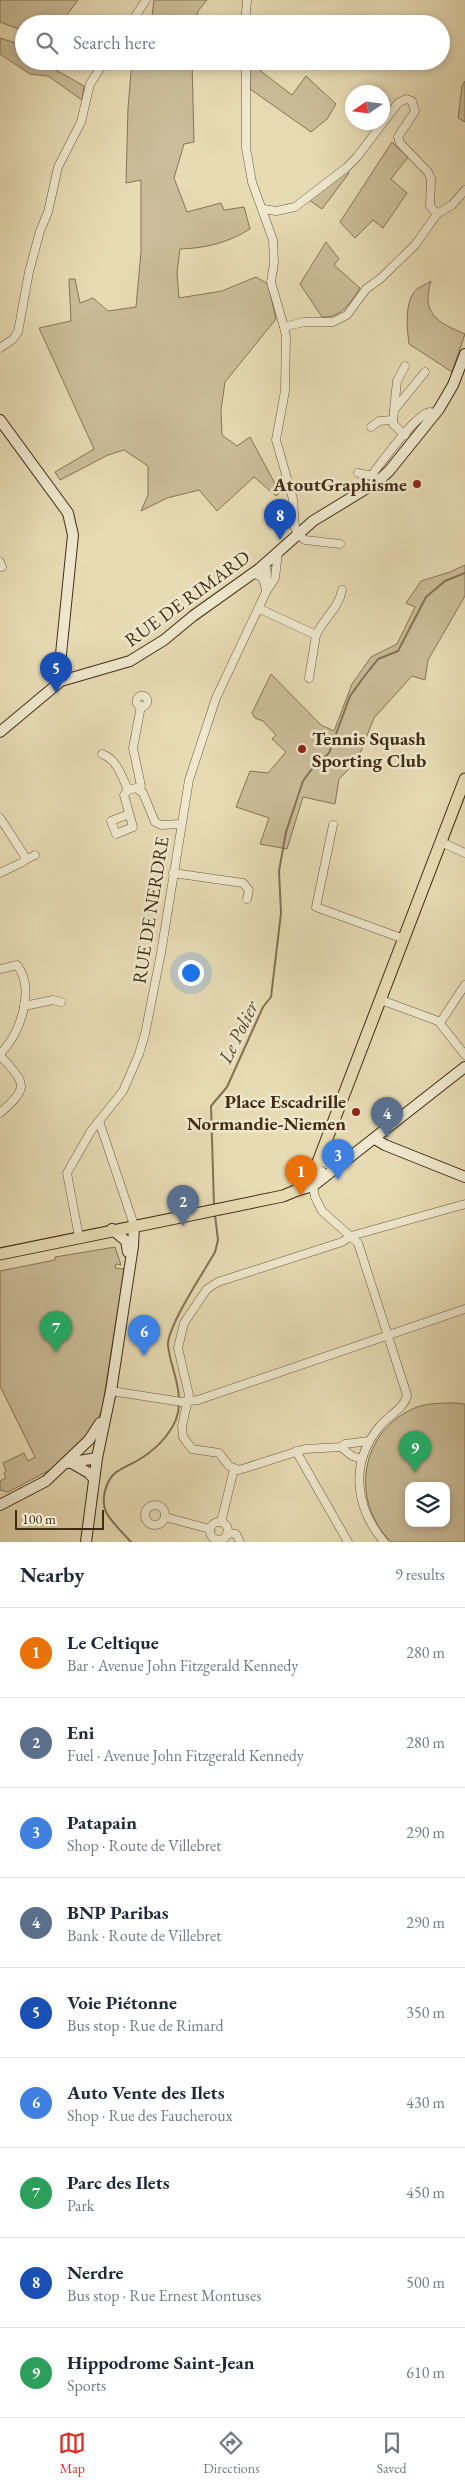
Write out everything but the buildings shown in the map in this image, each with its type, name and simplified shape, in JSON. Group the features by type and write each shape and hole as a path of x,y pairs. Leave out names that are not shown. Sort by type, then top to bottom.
{"main road":[{"path":"0,1254 79,1236 224,1209 295,1191 315,1178 321,1155 465,779"}],"street":[{"path":"136,15 146,0"},
{"path":"245,15 247,0"},
{"path":"0,348 16,336 20,326 29,272 40,231 48,212 56,175 81,122 90,84 99,70"},
{"path":"246,70 246,148 252,182 264,209 275,249 271,282 286,336 284,391 276,440 293,499 298,534 305,540 340,544"},
{"path":"264,209 276,211 295,207 302,202 357,157 398,103 406,99 412,101 415,111 398,137 400,143 428,172 431,179 430,206 437,214"},
{"path":"284,328 304,322 333,322 347,315 366,289 380,279 415,245 437,214 456,202 465,190"},
{"name":"RUE DE RIMARD","path":"0,732 62,681 140,656 251,574 313,521 389,471 435,414 453,385 465,354"},
{"path":"405,366 397,381 392,420 396,428 405,435"},
{"path":"394,410 425,372"},
{"path":"358,473 375,479 405,435 425,413 435,414"},
{"path":"0,420 68,513 72,524 73,547 60,664 62,681"},
{"path":"371,428 379,421 392,420"},
{"path":"251,574 258,574 269,583 276,574 278,551"},
{"name":"RUE DE NERDRE","path":"79,1236 67,1173 91,1130 123,1091 130,1078 145,1034 189,780 208,718 260,609 266,592 269,583 265,563"},
{"path":"310,678 316,635 320,626 341,598 342,590"},
{"path":"260,609 316,635"},
{"path":"141,706 133,748 141,786 140,790 155,822 161,825 181,824"},
{"path":"102,754 108,756 116,764 128,790"},
{"path":"128,814 124,800 125,792 136,788 140,790"},
{"path":"0,818 25,860"},
{"path":"333,825 316,906 404,939"},
{"path":"441,842 465,853"},
{"path":"0,873 21,864 35,855"},
{"path":"174,873 242,883 249,890 247,898"},
{"path":"0,969 14,964 19,967 26,992 24,1006 11,1040 0,1054 20,1077 22,1087 17,1098 0,1114"},
{"path":"440,1023 465,985"},
{"path":"24,1006 53,1000 61,1002"},
{"path":"381,1000 440,1023 465,1055"},
{"path":"315,1178 375,1139 465,1067"},
{"path":"86,1542 98,1454 111,1391 134,1225 99,1121"},
{"path":"375,1139 385,1145 465,1177"},
{"path":"321,1155 325,1162 338,1164"},
{"path":"315,1178 338,1164"},
{"path":"315,1178 315,1197 322,1211 358,1243 408,1395 407,1400 380,1426 370,1441 362,1459 360,1471 361,1500 374,1530 384,1542"},
{"path":"370,1441 345,1444 341,1447 296,1451 244,1469 234,1469 219,1453 197,1450 189,1446 184,1441 182,1426 186,1402 179,1340 184,1323 207,1289 218,1282 342,1242 351,1236 465,1204"},
{"path":"130,1244 148,1223"},
{"path":"112,1230 130,1244"},
{"path":"111,1391 186,1402 465,1309"},
{"path":"0,1505 46,1481 67,1463 93,1436 106,1411"},
{"path":"341,1447 352,1456 362,1459"},
{"path":"79,1450 98,1454"},
{"path":"296,1451 348,1542"},
{"path":"67,1463 98,1454"},
{"path":"352,1456 360,1471"},
{"path":"67,1463 89,1473 94,1479"},
{"path":"221,1522 234,1469"},
{"path":"165,1517 210,1529"},
{"path":"221,1522 226,1525 227,1533 224,1537 216,1540 211,1534 210,1529 213,1524 221,1522"},
{"path":"227,1533 236,1534 240,1542"}],"shaded area":[{"path":"0,0 78,0 67,15 15,15 15,28 0,22"},
{"path":"154,0 207,0 197,15 152,15"},
{"path":"0,38 15,43 15,64 0,54"},
{"path":"24,70 56,70 84,86 82,100 48,76 30,74"},
{"path":"131,70 192,70 194,142 184,144 174,178 187,212 221,203 224,210 244,207 250,229 216,244 180,249 177,273 179,298 222,291 256,277 268,284 276,319 225,382 221,410 222,435 237,446 250,437 280,493 276,496 254,477 217,511 199,490 167,498 141,511 148,495 148,466 124,450 108,455 60,480 55,472 94,449 39,328 71,321 69,279 75,279 80,303 93,298 108,311 136,307 141,252 141,180 126,183"},
{"path":"249,70 259,70 292,95 306,76 336,104 327,119 311,132 250,89"},
{"path":"465,81 465,122 458,118 462,86"},
{"path":"392,142 408,157 391,179 407,193 383,228 373,220 355,238 340,222"},
{"path":"347,171 349,173 322,209 309,200"},
{"path":"326,242 339,259 334,265 360,288 349,304 340,312 329,317 322,317 300,284"},
{"path":"431,281 428,292 430,309 439,321 465,334 452,372 409,344 407,315 410,300 417,289"},
{"path":"465,565 465,596 428,660 425,680 412,676 374,718 357,761 339,779 335,804 303,797 287,849 260,844 269,818 236,807 250,771 268,773 286,752 272,739 276,735 263,721 255,718 252,713 271,674 321,725 334,731 352,684 371,657 397,644 415,607 406,603 421,581"},
{"path":"115,1247 121,1265 116,1264 115,1268 124,1269 102,1410 88,1436 52,1469 8,1492 0,1490 0,1481 6,1478 3,1463 24,1453 28,1461 35,1457 0,1386 0,1271 55,1260 55,1257"},
{"path":"436,1404 465,1404 465,1542 391,1542 378,1525 369,1506 366,1487 367,1467 373,1449 383,1432 398,1418 417,1407"}],"waterway":[{"name":"Le Polier","path":"214,1206 211,1106 227,1087 263,1007 271,997 281,913 279,871 286,832 303,781 311,770 329,753 350,696 378,659 398,651 426,597 445,581 465,573"},
{"name":"Le Polier","path":"179,1400 178,1386 169,1353 169,1338 179,1313 215,1252 218,1240 215,1215"},
{"name":"Le Polier","path":"131,1542 114,1524 106,1512 104,1503 106,1488 113,1475 122,1468 137,1461 160,1443 175,1421 179,1404"}],"place":[{"name":"AtoutGraphisme","path":"417,484"},
{"name":"Nerdre","path":"280,540"},
{"name":"Voie Piétonne","path":"56,693"},
{"name":"Tennis Squash Sporting Club","path":"302,749"},
{"name":"Place Escadrille Normandie-Niemen","path":"356,1112"},
{"name":"BNP Paribas","path":"387,1138"},
{"name":"Patapain","path":"338,1180"},
{"name":"Le Celtique","path":"301,1196"},
{"name":"Eni","path":"183,1226"},
{"name":"Parc des Ilets","path":"56,1352"},
{"name":"Auto Vente des Ilets","path":"144,1356"},
{"name":"Hippodrome Saint-Jean","path":"415,1472"}]}
